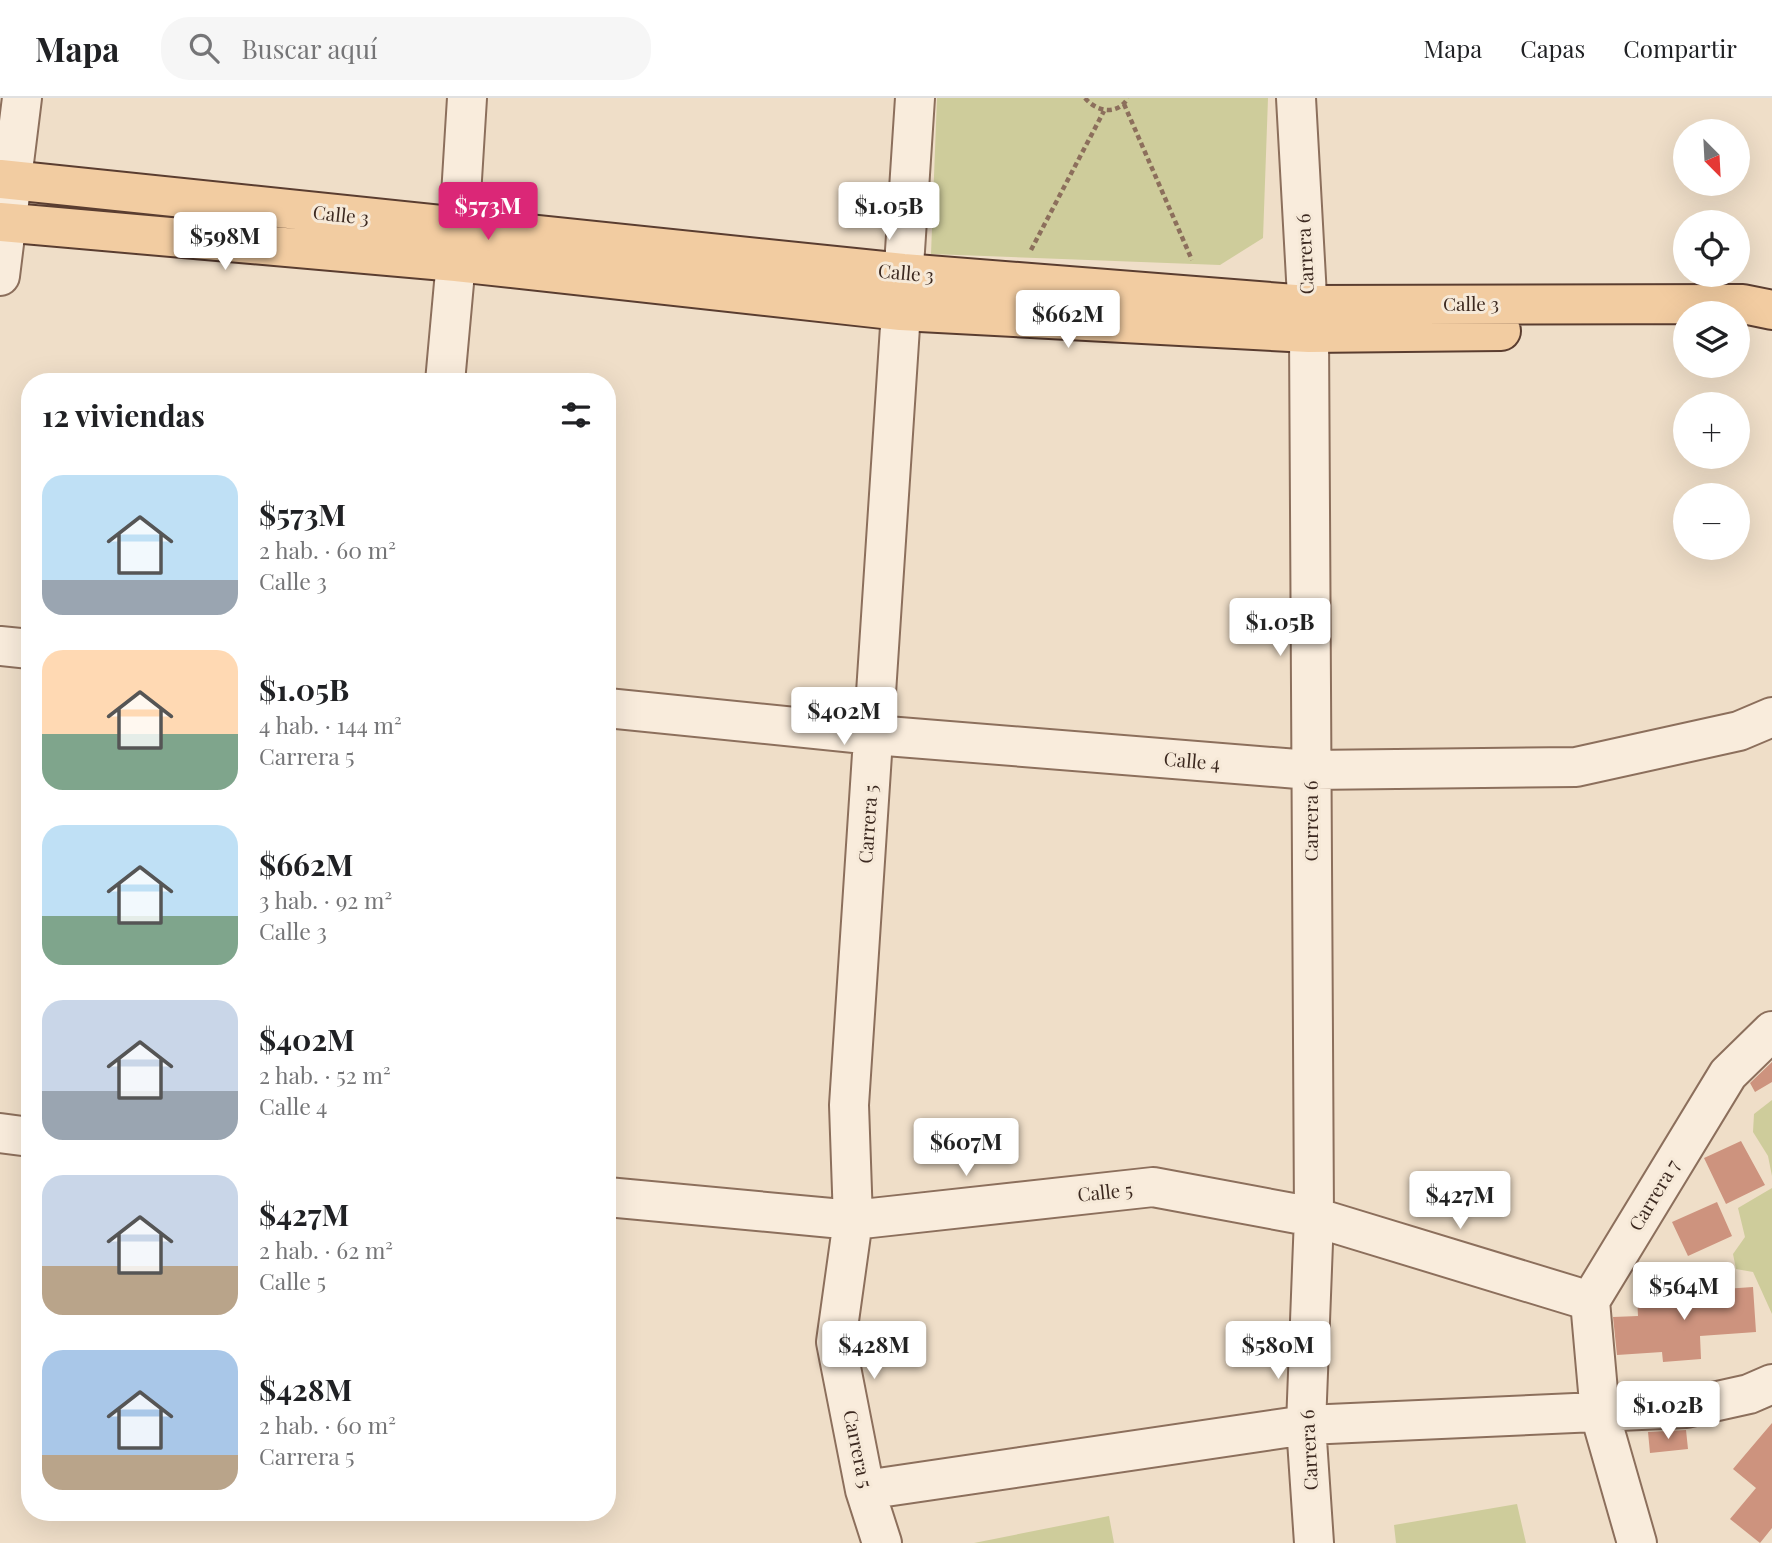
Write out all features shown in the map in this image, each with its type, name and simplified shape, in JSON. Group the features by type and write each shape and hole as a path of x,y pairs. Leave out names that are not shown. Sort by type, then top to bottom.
{"main road":[{"name":"Calle 3","path":"6,180 901,311 1673,328"},
{"name":"Calle 3","path":"3,223 458,245 903,273 1208,296 1308,319 1743,304 1772,310"},
{"path":"1750,325 1772,320"}],"street":[{"path":"0,276 6,180 22,98"},
{"path":"446,373 458,245 467,98"},
{"name":"Carrera 5","path":"882,1543 865,1490 835,1342 853,1220 849,1105 915,98"},
{"name":"Carrera 6","path":"1296,98 1308,319 1314,1217 1306,1425 1314,1543"},
{"path":"0,646 21,648"},
{"name":"Calle 4","path":"616,709 874,735 1310,770 1576,767 1739,730 1772,717"},
{"name":"Carrera 7","path":"1590,1301 1728,1074 1772,1031"},
{"path":"0,1133 21,1136"},
{"name":"Calle 5","path":"616,1198 853,1220 1153,1186 1314,1217 1590,1301"},
{"path":"1590,1301 1600,1414 1637,1543"},
{"path":"865,1490 1306,1425 1600,1414 1686,1408 1749,1394 1772,1384"}],"path":[{"path":"1086,98 1094,107 1104,111 1114,110 1128,98"},
{"path":"1124,104 1208,296"},
{"path":"1014,282 1104,111"}],"shaded area":[{"path":"937,98 1268,98 1263,238 1220,265 931,254"},
{"path":"1772,1100 1772,1176 1768,1156 1753,1132 1754,1114"},
{"path":"1772,1188 1772,1314 1753,1272 1736,1269 1733,1254 1745,1237 1738,1208"},
{"path":"1517,1504 1526,1543 1396,1543 1394,1525"},
{"path":"1109,1516 1114,1543 974,1543"}],"building":[{"path":"1772,1062 1772,1082 1755,1092 1750,1083"},
{"path":"1741,1141 1765,1185 1726,1204 1704,1158"},
{"path":"1717,1202 1732,1236 1688,1256 1672,1222"},
{"path":"1753,1287 1756,1332 1700,1336 1701,1359 1663,1362 1662,1352 1617,1355 1613,1317 1638,1316 1637,1295"},
{"path":"1772,1423 1772,1528 1760,1543 1730,1519 1756,1488 1733,1469"},
{"path":"1686,1430 1688,1449 1650,1453 1648,1432"}]}
